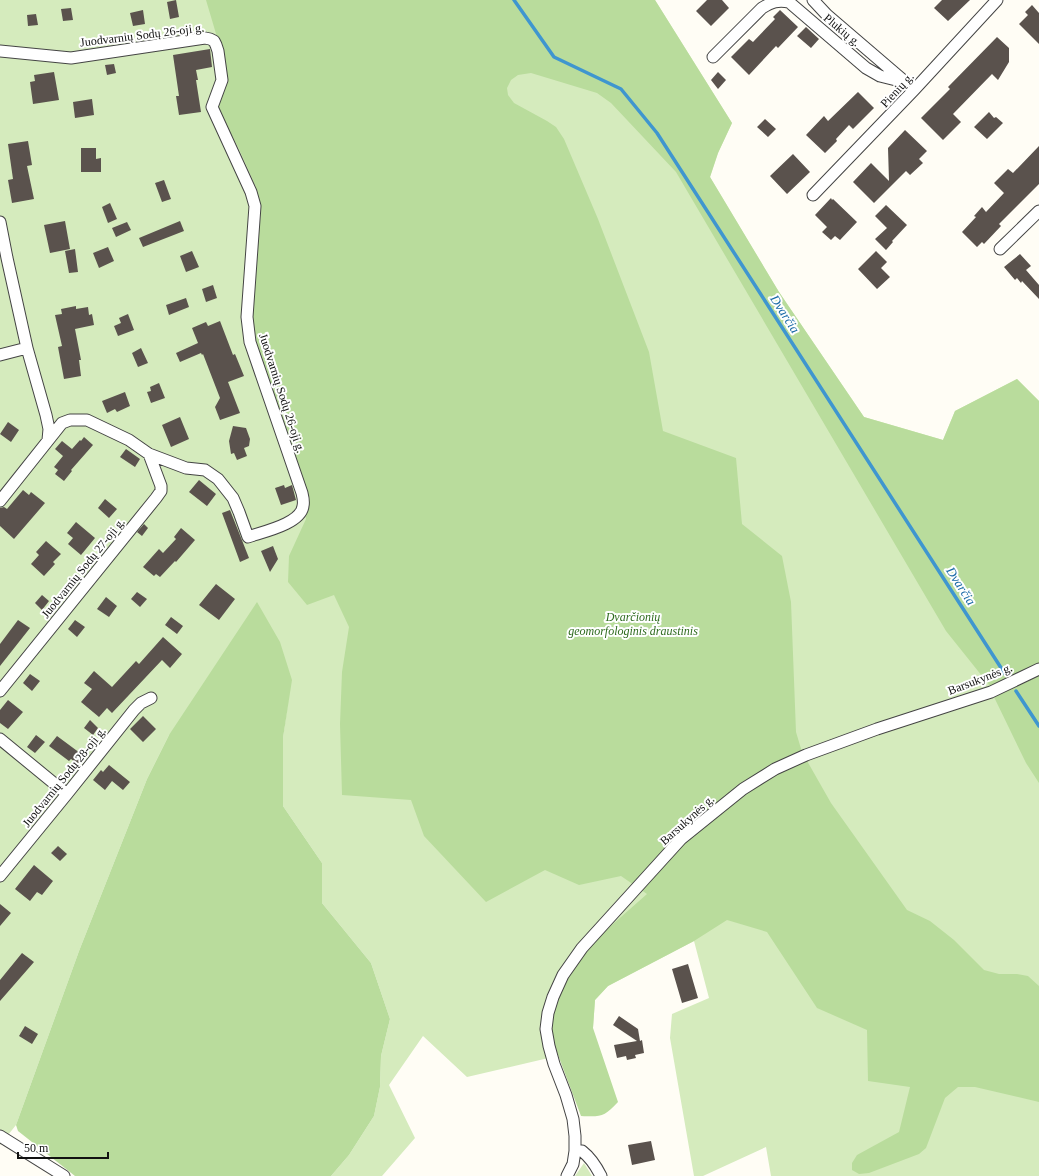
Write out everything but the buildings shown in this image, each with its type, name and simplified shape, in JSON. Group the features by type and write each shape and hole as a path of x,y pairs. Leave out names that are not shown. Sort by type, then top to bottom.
{"street":[{"name":"Plukių g.","path":"713,57 762,8 780,0 789,2 866,68 880,76 904,82"},
{"name":"Plukių g.","path":"813,0 827,15 914,90"},
{"name":"Pienių g.","path":"813,196 997,0"},
{"name":"Juodvarnių Sodų 26-oji g.","path":"0,51 71,58 205,38 214,41 218,51 222,80 212,107 252,192 255,206 246,317 250,342 302,493 303,506 298,515 290,522 248,537 233,498 218,479 205,470 186,468 149,454 129,440 87,420 70,420 62,423"},
{"path":"1000,249 1039,211"},
{"path":"0,222 27,348 46,415 49,429 48,440"},
{"path":"0,355 27,348"},
{"path":"0,501 62,423 46,415"},
{"name":"Juodvarnių Sodų 27-oji g.","path":"0,691 161,491 161,486 149,454"},
{"name":"Barsukynės g.","path":"567,1176 573,1164 576,1151 575,1136 566,1094 554,1064 546,1029 548,1013 553,997 563,975 582,948 681,840 743,789 775,769 806,755 877,729 991,692 1039,669"},
{"name":"Juodvarnių Sodų 28-oji g.","path":"0,876 134,710 141,703 151,698"},
{"path":"0,739 67,794"},
{"path":"0,1136 64,1176"},
{"path":"576,1151 582,1150 592,1160 602,1176"}],"green space":[{"name":"Dvarčionių geomorfologinis draustinis","path":"0,0 655,0 732,123 718,153 710,177 779,292 864,417 943,440 955,411 1017,379 1039,401 1039,1176 771,1176 766,1147 703,1176 694,1176 670,1038 672,1014 709,998 694,941 608,986 595,1000 593,1028 552,1039 557,1056 467,1077 423,1036 389,1085 415,1138 382,1176 331,1176 349,1155 374,1116 380,1087 381,1056 390,1019 371,963 322,903 322,863 283,806 283,738 291,680 169,735 147,779 79,951 16,1125 0,1145"},
{"name":"Dvarčionių geomorfologinis draustinis","path":"206,0 655,0 732,123 718,153 710,177 779,292 864,417 943,440 955,411 1017,379 1039,401 1039,663 990,686 946,631 676,172 611,103 597,93 531,73 518,75 511,80 507,88 508,95 514,103 556,127 564,139 598,219 649,352 663,431 736,458 742,524 782,556 791,602 796,732 802,752 831,803 907,910 930,921 954,940 984,970 999,974 1017,974 1028,976 1039,986 1039,1102 975,1087 958,1087 945,1098 926,1148 919,1154 869,1173 859,1174 852,1170 852,1163 857,1155 899,1132 910,1087 868,1081 867,1030 817,1008 767,932 727,920 694,941 608,986 595,1000 593,1028 618,1102 609,1111 602,1115 581,1116 552,1039 551,1023 555,1005 568,976 596,939 647,894 621,876 579,885 545,870 486,902 424,836 411,800 342,795 340,724 342,672 349,627 334,595 307,605 288,582 289,556 306,519 304,488 252,333 251,280 261,216 256,187 239,149 218,109 226,82 222,54"},
{"path":"257,602 280,642 292,680 283,738 283,806 322,863 322,903 371,963 390,1019 381,1056 380,1087 374,1116 349,1155 331,1176 75,1176 18,1131 16,1125 79,951 147,779 169,735"},
{"path":"1039,676 1039,783 1026,763 994,697"},
{"path":"584,1163 592,1176 575,1176"}],"waterway":[{"name":"Dvarčia","path":"514,0 554,57 621,89 657,133 1005,674"},
{"name":"Dvarčia","path":"1016,691 1039,726"}]}
